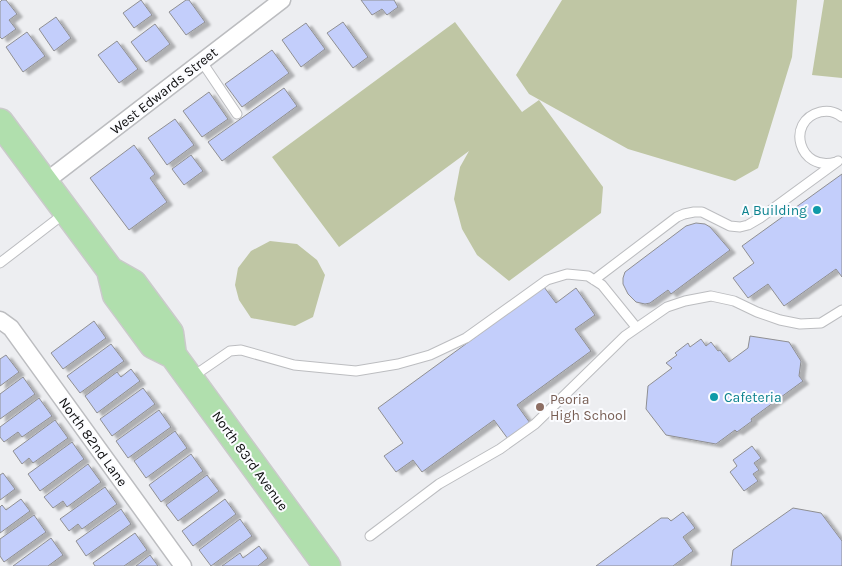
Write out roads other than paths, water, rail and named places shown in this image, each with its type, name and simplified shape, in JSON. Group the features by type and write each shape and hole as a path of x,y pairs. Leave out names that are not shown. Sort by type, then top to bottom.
{"main road":[{"name":"North 83rd Avenue","path":"0,122 110,270 133,283 170,333 173,355 327,566"}],"street":[{"name":"West Edwards Street","path":"45,182 282,0"},
{"name":"North 82nd Lane","path":"1,320 11,328 183,566"}],"lane":[{"path":"202,62 237,114"},
{"path":"840,159 822,164 807,156 800,141 800,133 803,125 815,113 831,111 842,117"},
{"path":"594,280 677,217 694,212 702,212 730,226 748,226 840,159"},
{"path":"0,263 67,211"},
{"path":"190,378 230,351 241,350 294,365 356,371 398,364 430,355 466,338 547,280 567,274 588,276 602,285 636,327"},
{"path":"370,536 439,484 500,449 535,424 606,353 636,327 667,307 711,296 734,301 780,320 800,324 822,322 842,310"}],"place":[{"name":"A Building","path":"817,210"},
{"name":"Cafeteria","path":"714,397"},
{"name":"Peoria High School","path":"540,407"}]}
